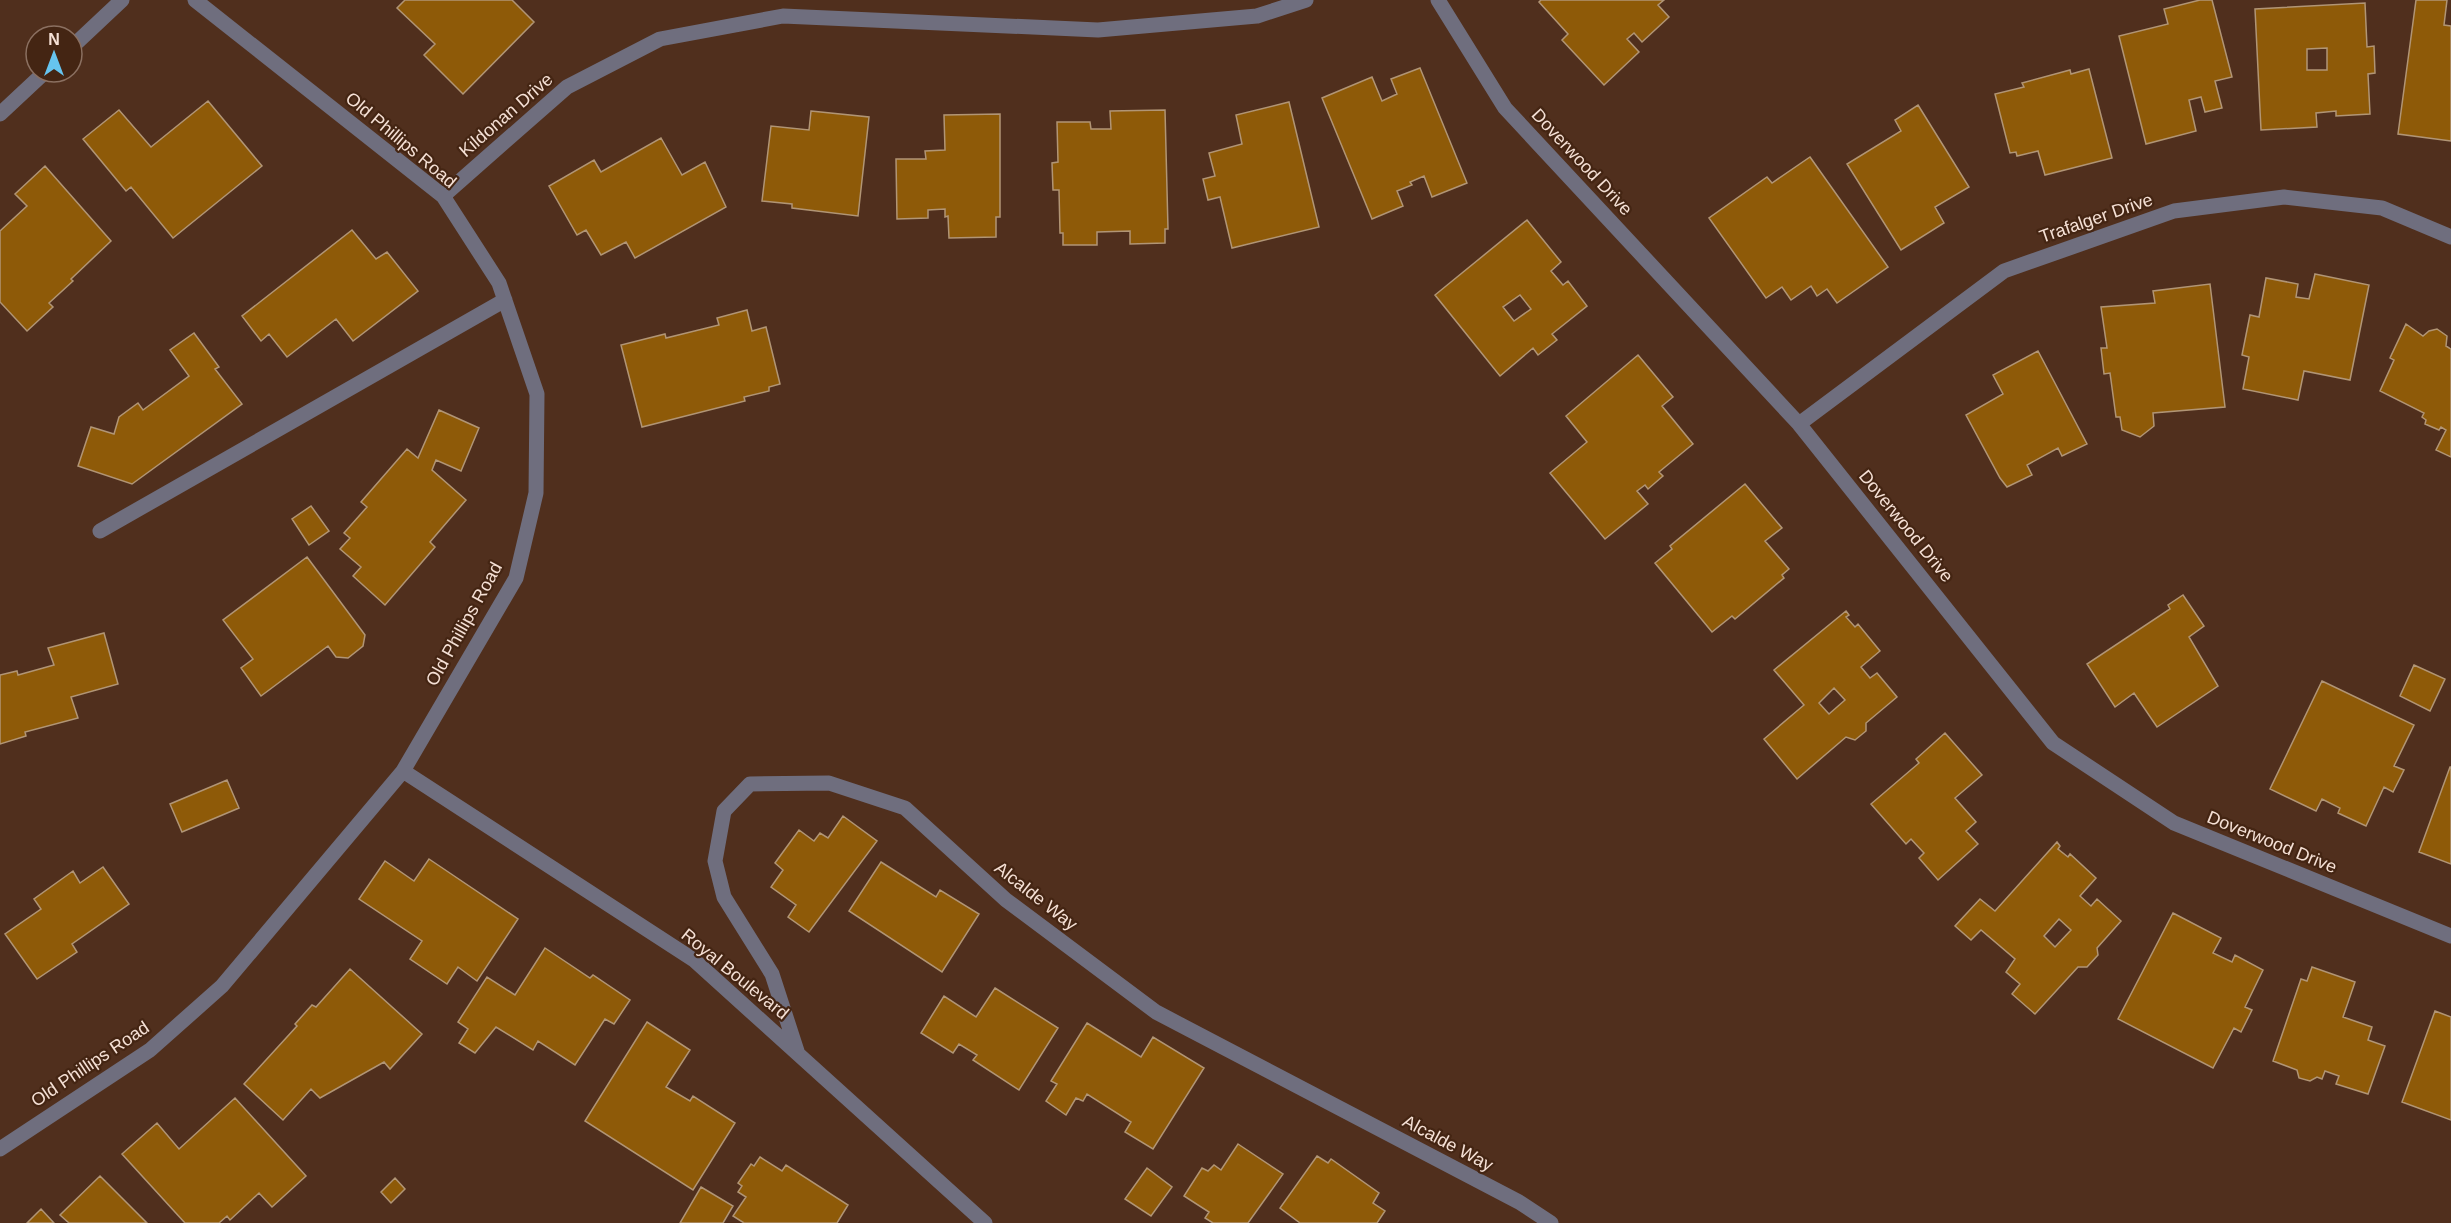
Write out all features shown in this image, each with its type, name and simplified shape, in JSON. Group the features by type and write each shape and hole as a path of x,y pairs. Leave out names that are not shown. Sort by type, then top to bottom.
{"street":[{"path":"84,36 122,0"},
{"name":"Old Phillips Road","path":"0,1149 150,1050 222,986 403,771 516,578 536,493 537,394 500,283 443,196 195,0"},
{"name":"Kildonan Drive","path":"443,196 567,87 660,39 783,16 1098,30 1257,16 1306,0"},
{"name":"Doverwood Drive","path":"1438,0 1505,108 1799,423 2053,742 2174,823 2451,936"},
{"path":"0,114 32,84"},
{"name":"Trafalger Drive","path":"1799,423 2004,271 2174,211 2284,197 2382,208 2451,237"},
{"path":"100,531 505,300"},
{"name":"Royal Boulevard","path":"403,771 694,960 985,1223"},
{"name":"Alcalde Way","path":"797,1052 772,974 724,897 715,861 724,811 750,784 829,783 905,808 1006,900 1156,1012 1519,1202 1551,1223"}],"building":[{"path":"405,0 512,0 534,22 463,94 424,55 435,44 397,8"},
{"path":"1541,0 1664,0 1658,5 1669,17 1642,42 1634,33 1627,39 1639,52 1604,85 1562,40 1568,34 1539,2"},
{"path":"2200,0 2212,0 2232,77 2215,81 2222,108 2205,112 2201,97 2189,100 2196,131 2146,144 2119,36 2168,24 2164,9"},
{"path":"2416,0 2447,0 2444,25 2451,26 2451,141 2398,134"},
{"path":"2365,3 2367,47 2374,46 2375,73 2368,74 2370,114 2336,116 2336,111 2316,113 2317,127 2261,130 2255,9","holes":["2327,48 2327,70 2307,70 2307,49"]},
{"path":"1420,68 1467,183 1432,197 1424,176 1410,182 1412,185 1397,191 1403,206 1372,219 1322,98 1372,77 1382,101 1397,94 1391,79"},
{"path":"2089,69 2112,158 2045,175 2038,151 2017,156 2016,152 2010,153 1995,94 2024,87 2022,83 2070,70 2071,74"},
{"path":"208,101 262,166 173,238 131,187 126,191 83,139 119,110 151,147"},
{"path":"1289,102 1319,227 1232,248 1220,197 1208,200 1203,179 1215,176 1209,153 1242,144 1236,115"},
{"path":"1918,105 1969,187 1935,207 1944,223 1901,250 1847,164 1901,131 1895,120"},
{"path":"1165,110 1168,229 1165,229 1165,243 1130,244 1130,231 1097,232 1097,245 1063,245 1063,233 1060,233 1059,190 1053,190 1052,163 1058,162 1057,122 1090,122 1091,129 1111,129 1110,111"},
{"path":"811,111 869,117 858,216 792,208 792,204 762,201 771,126 809,130"},
{"path":"1000,114 1000,217 996,217 996,237 949,238 948,216 945,217 945,209 928,210 928,218 897,219 896,159 926,159 925,151 945,150 944,115"},
{"path":"661,138 682,175 705,162 726,207 635,258 626,242 601,255 586,230 577,235 549,186 594,160 601,172"},
{"path":"1810,157 1888,267 1837,303 1827,289 1817,296 1811,286 1791,300 1782,287 1766,298 1709,218 1767,177 1772,183"},
{"path":"45,166 111,241 71,279 73,281 49,303 53,307 27,331 0,302 0,231 27,206 15,194"},
{"path":"1527,220 1561,262 1551,271 1563,285 1568,281 1587,306 1552,334 1557,340 1538,355 1533,348 1500,376 1435,295","holes":["1520,295 1531,309 1514,321 1503,307"]},
{"path":"352,230 376,259 387,252 418,291 353,341 336,319 287,357 269,334 261,341 242,316"},
{"path":"2315,274 2369,285 2350,380 2304,371 2298,400 2243,389 2249,357 2242,355 2250,315 2259,317 2266,278 2298,284 2296,297 2309,299"},
{"path":"2210,284 2225,407 2153,413 2154,426 2140,437 2122,430 2120,417 2116,417 2110,373 2104,374 2101,348 2107,348 2101,307 2155,303 2153,291"},
{"path":"747,310 752,331 766,327 780,384 769,387 769,391 744,397 745,401 642,427 621,345 665,334 666,338 719,325 717,318"},
{"path":"2406,324 2423,336 2437,329 2447,336 2446,346 2451,349 2451,457 2436,450 2446,430 2441,427 2439,430 2425,424 2426,420 2422,417 2424,413 2380,391 2394,360 2390,358"},
{"path":"194,333 219,367 215,369 242,404 132,484 78,466 91,427 114,434 119,417 138,403 143,410 189,376 170,350"},
{"path":"2038,351 2087,444 2062,456 2058,448 2027,465 2032,475 2007,487 1966,415 2003,394 1993,375"},
{"path":"1638,355 1673,397 1662,406 1693,444 1659,472 1663,476 1648,489 1645,485 1637,491 1648,504 1605,539 1550,473 1587,442 1566,416"},
{"path":"439,410 479,428 461,471 436,460 432,470 466,500 430,542 435,547 385,605 353,576 361,567 340,549 350,538 344,533 367,507 361,502 407,449 418,458"},
{"path":"1745,484 1782,528 1765,541 1789,569 1782,575 1784,578 1735,619 1732,616 1712,632 1655,563 1672,549 1670,546"},
{"path":"311,506 329,531 309,545 292,519"},
{"path":"307,557 365,635 363,646 348,658 336,657 328,646 261,696 241,668 253,659 223,620"},
{"path":"2183,595 2204,626 2189,637 2218,686 2157,727 2134,693 2115,707 2087,664 2170,609 2168,605"},
{"path":"1846,611 1849,615 1846,617 1855,627 1858,624 1880,651 1861,667 1870,678 1877,673 1897,697 1866,723 1866,731 1855,740 1846,737 1797,779 1764,739 1804,705 1774,670","holes":["1834,688 1845,700 1829,714 1819,703"]},
{"path":"104,633 118,684 71,697 78,718 25,732 26,736 0,744 0,675 17,671 18,675 54,665 48,648"},
{"path":"2414,665 2445,679 2430,711 2400,696"},
{"path":"2322,681 2414,725 2394,766 2404,770 2393,792 2384,787 2366,826 2338,813 2340,808 2322,799 2316,811 2270,789"},
{"path":"1945,733 1982,775 1955,798 1976,822 1966,831 1978,844 1938,880 1919,858 1924,853 1911,839 1906,844 1871,804 1919,763 1916,759"},
{"path":"2451,767 2451,864 2419,852"},
{"path":"227,780 239,808 182,832 170,804"},
{"path":"843,816 877,841 809,932 788,917 796,905 771,887 783,870 775,863 799,830 814,841 820,833 828,838"},
{"path":"2057,842 2060,846 2058,849 2068,857 2070,854 2096,878 2080,896 2091,906 2097,899 2121,921 2097,948 2098,955 2087,967 2078,967 2035,1014 2012,994 2020,984 2006,972 2015,959 1981,930 1971,940 1955,926 1980,899 1995,911","holes":["2059,919 2071,930 2055,947 2044,936"]},
{"path":"429,859 518,919 477,981 458,967 447,984 410,959 422,941 359,899 385,861 414,881"},
{"path":"881,862 936,897 940,890 979,914 942,972 849,911"},
{"path":"103,867 129,904 72,944 77,952 37,979 5,934 41,909 34,899 73,871 80,883"},
{"path":"2173,913 2221,938 2213,953 2232,962 2235,955 2263,970 2245,1007 2252,1010 2241,1032 2234,1028 2213,1068 2118,1019"},
{"path":"545,948 590,978 593,975 630,1000 614,1024 605,1019 575,1065 538,1041 533,1050 496,1027 475,1053 459,1043 468,1029 458,1022 487,977 515,995"},
{"path":"2312,967 2355,982 2343,1017 2372,1027 2368,1040 2385,1046 2368,1094 2336,1084 2339,1076 2325,1071 2322,1079 2317,1077 2310,1081 2299,1078 2297,1070 2273,1061 2301,979 2307,981"},
{"path":"350,969 422,1034 390,1069 384,1062 320,1098 311,1089 283,1120 244,1084 297,1026 295,1024 312,1005 316,1007"},
{"path":"995,988 1058,1028 1019,1090 973,1060 977,1055 959,1044 953,1053 921,1033 944,996 976,1017"},
{"path":"2435,1011 2451,1017 2451,1120 2402,1102"},
{"path":"647,1022 690,1050 666,1087 690,1101 693,1096 735,1123 693,1190 585,1121"},
{"path":"1087,1023 1141,1057 1153,1037 1204,1068 1153,1149 1125,1132 1131,1122 1087,1094 1083,1101 1076,1098 1066,1115 1046,1101 1057,1084 1051,1081"},
{"path":"235,1098 306,1176 272,1207 259,1193 230,1220 227,1216 219,1223 185,1223 122,1154 157,1123 179,1149"},
{"path":"1238,1144 1283,1174 1248,1223 1213,1223 1205,1218 1209,1212 1184,1196 1202,1168 1208,1171 1214,1165 1221,1170"},
{"path":"1317,1156 1328,1163 1331,1159 1379,1193 1373,1203 1385,1211 1377,1223 1300,1223 1280,1208"},
{"path":"760,1157 782,1171 786,1165 848,1205 837,1223 744,1223 733,1216 746,1197 738,1192 742,1186 738,1183 751,1164 754,1166"},
{"path":"1147,1168 1172,1187 1151,1216 1125,1199"},
{"path":"100,1176 147,1223 69,1223 60,1215"},
{"path":"395,1178 405,1189 391,1203 381,1192"},
{"path":"701,1187 733,1206 723,1223 680,1223"},
{"path":"41,1209 54,1223 27,1223"}]}
